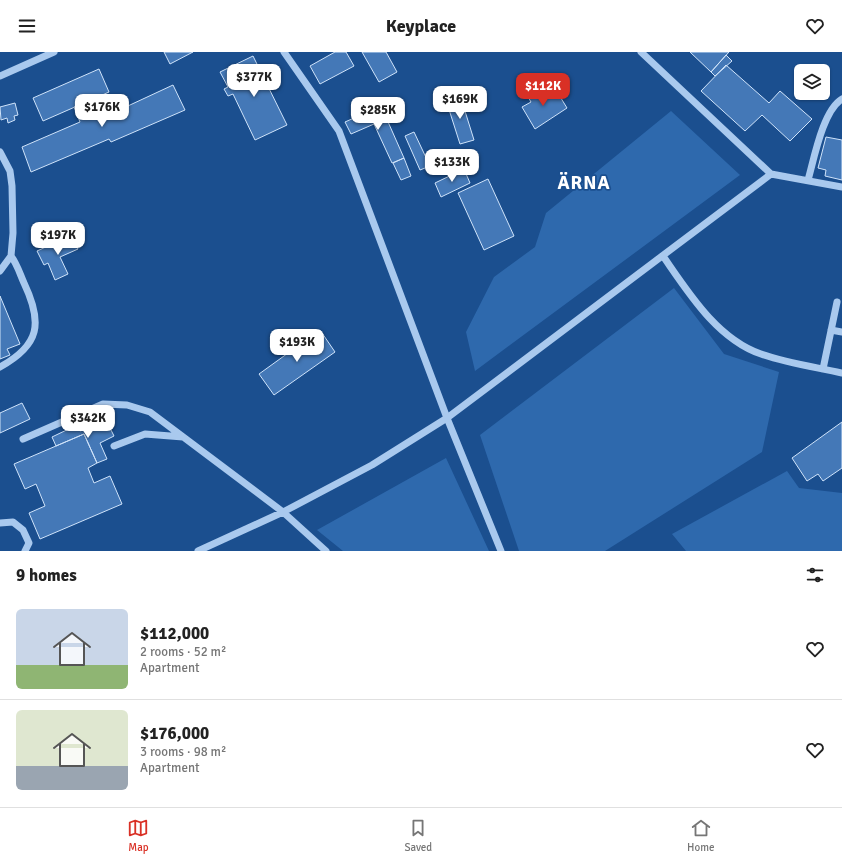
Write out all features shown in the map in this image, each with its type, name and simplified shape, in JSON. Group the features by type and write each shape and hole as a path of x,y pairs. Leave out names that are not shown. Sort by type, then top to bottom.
{"lane":[{"path":"0,76 54,52"},
{"path":"284,52 339,131 447,418 501,551"},
{"path":"641,52 771,174 842,187"},
{"path":"808,180 828,116 838,101 842,99"},
{"path":"0,152 10,171 12,186 13,233 11,256 0,271"},
{"path":"198,551 283,512 372,465 447,418 771,174"},
{"path":"0,367 16,358 30,344 36,321 33,302 11,256"},
{"path":"663,256 706,313 721,330 740,344 760,354 842,373"},
{"path":"823,369 837,302"},
{"path":"831,330 842,332"},
{"path":"22,439 103,404 127,405 150,412 283,512 326,551"},
{"path":"114,446 145,434 183,437"},
{"path":"0,523 12,522 23,530 29,543 25,551"}],"shaded area":[{"path":"671,111 740,175 475,371 466,332 494,277 535,247 546,213"},
{"path":"674,288 724,354 779,372 762,452 605,551 519,551 480,435"},
{"path":"446,458 489,551 343,551 317,530"},
{"path":"787,471 799,488 842,493 842,551 686,551 672,534"}],"building":[{"path":"164,52 193,52 170,64"},
{"path":"335,52 346,52 354,66 320,84 310,66"},
{"path":"362,52 386,52 397,72 379,82"},
{"path":"690,52 729,52 711,72"},
{"path":"726,55 732,61 715,76 711,72"},
{"path":"253,56 287,125 255,140 233,94 228,96 224,89 228,87 220,72"},
{"path":"726,65 769,103 780,91 812,119 790,141 762,115 745,131 701,91"},
{"path":"99,69 109,92 43,121 33,98"},
{"path":"173,85 185,110 111,142 109,139 31,172 22,147 80,122 74,107 81,104 88,119 101,114 102,118"},
{"path":"542,86 547,95 556,90 567,108 535,129 522,107 531,102 527,95"},
{"path":"460,95 474,140 460,144 446,100"},
{"path":"15,103 18,115 14,116 15,120 8,123 7,118 1,120 0,107"},
{"path":"381,106 404,158 392,163 374,124 351,134 345,122"},
{"path":"414,132 430,166 420,170 405,136"},
{"path":"826,137 842,140 842,180 825,176 826,170 818,168"},
{"path":"404,158 411,176 401,180 393,163"},
{"path":"464,169 470,183 441,197 435,183"},
{"path":"488,179 514,236 484,250 458,193"},
{"path":"72,235 78,249 60,257 68,274 55,280 48,263 44,265 37,251"},
{"path":"0,296 20,344 7,349 10,355 0,359"},
{"path":"320,330 335,352 274,395 259,374"},
{"path":"22,403 30,419 0,433 0,413"},
{"path":"842,422 842,468 823,481 818,474 807,481 792,458"},
{"path":"108,424 114,436 100,443 107,459 97,463 84,434 56,446 52,437 77,425 80,431 94,425 96,429"},
{"path":"84,434 97,463 88,468 94,483 110,476 122,504 40,539 29,513 45,506 36,484 25,489 14,464"}],"district":[{"name":"ÄRNA","path":"584,182"}]}
